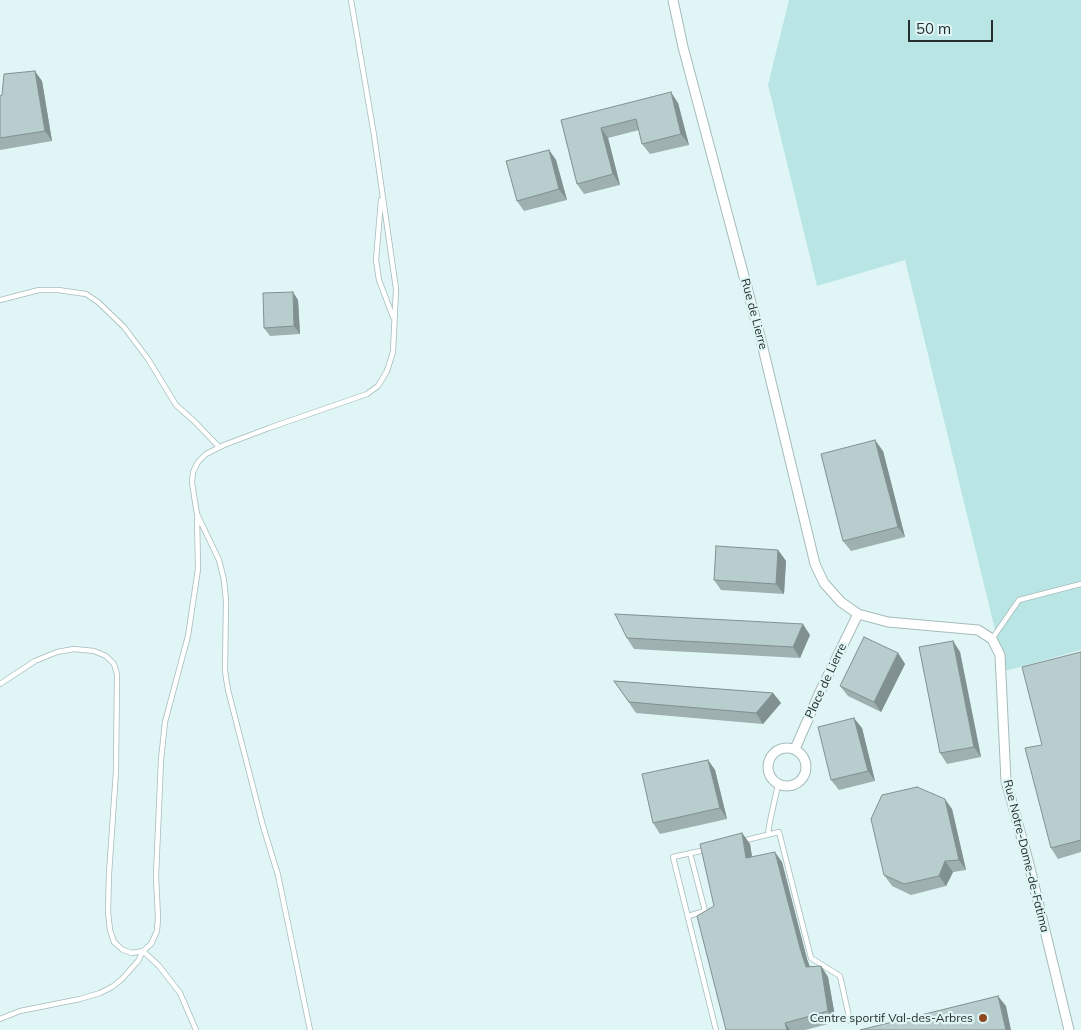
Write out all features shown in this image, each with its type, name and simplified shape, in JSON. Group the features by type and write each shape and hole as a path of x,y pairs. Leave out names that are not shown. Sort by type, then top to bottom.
{"street":[{"name":"Rue de Lierre","path":"673,0 683,47 762,344 815,564 824,583 841,602 858,614"},
{"path":"858,614 888,622 978,630 992,639"},
{"name":"Place de Lierre","path":"795,749 818,694 858,614"},
{"name":"Rue Notre-Dame-de-Fatima","path":"992,639 1000,656 1006,781 1029,864 1069,1030"},
{"path":"788,747 795,749 804,757 806,763 804,776 795,784 789,786 778,784 768,774 768,761 776,750 788,747"}],"lane":[{"path":"0,1019 20,1011 80,999 112,987 138,961 157,931 156,876 161,760 165,722 188,636 198,569 197,514 192,483 193,472 198,462 206,454 219,447 367,394 378,386 387,371 393,352 396,288 374,135 351,0"},
{"path":"381,194 376,260 379,280 394,321"},
{"path":"0,300 39,290 58,290 86,294 98,302 124,327 148,359 176,406 195,422 219,447"},
{"path":"197,514 220,560 226,601 225,671 228,690 278,874 298,979 310,1030"},
{"path":"992,639 1019,600 1081,584"},
{"path":"0,684 35,661 57,652 74,649 94,651 106,656 114,664 117,674 116,771 108,912 110,930 114,942 123,950 132,953 143,951"},
{"path":"768,834 778,784"},
{"path":"735,842 779,832 810,958 840,976 850,1021"},
{"path":"708,849 673,857 716,1030"},
{"path":"688,916 705,911 690,853"},
{"path":"143,951 180,992 196,1030"}],"shaded area":[{"path":"789,0 1081,0 1081,650 1005,671 905,260 817,286 768,85"}],"building":[{"path":"35,71 45,131 0,138 0,96 2,95 4,74"},
{"path":"671,92 681,134 642,144 636,119 601,128 613,174 577,184 561,120"},
{"path":"549,150 559,189 517,201 506,161"},
{"path":"293,292 294,326 264,328 263,293"},
{"path":"875,440 898,527 843,541 821,454"},
{"path":"716,546 778,550 776,584 714,580"},
{"path":"615,614 803,624 793,647 627,638"},
{"path":"864,637 898,653 874,702 840,686"},
{"path":"953,641 974,747 940,753 919,647"},
{"path":"1081,652 1081,840 1051,848 1025,748 1042,745 1022,667"},
{"path":"614,681 773,693 756,713 629,702"},
{"path":"854,718 868,771 831,780 818,727"},
{"path":"708,760 720,808 653,823 642,774"},
{"path":"917,787 945,799 959,860 945,861 939,876 904,884 884,875 871,819 882,795"},
{"path":"742,833 746,858 775,852 806,967 821,966 828,1011 785,1023 787,1030 726,1030 697,916 714,906 700,844"},
{"path":"998,996 1006,1030 860,1030"}],"place":[{"name":"Centre sportif Val-des-Arbres","path":"983,1018"}]}
